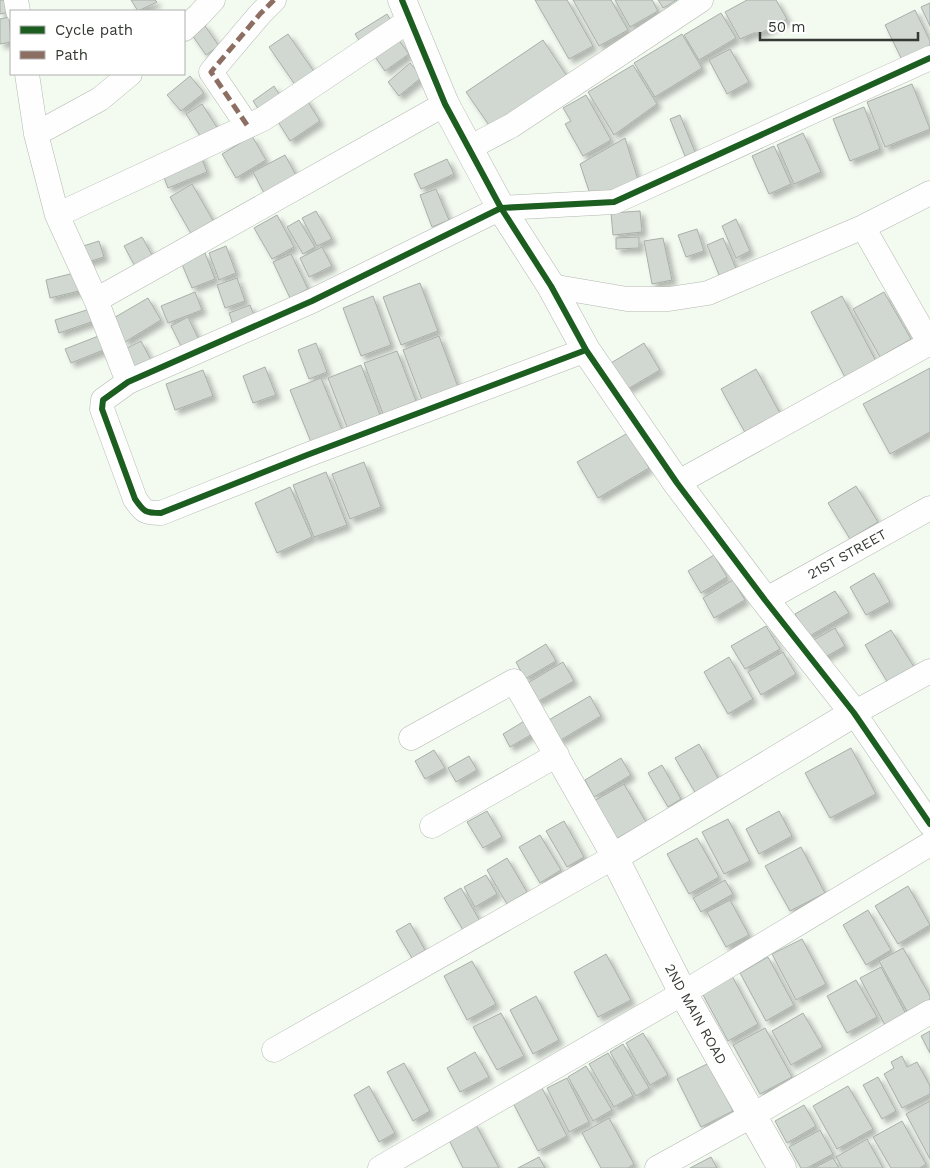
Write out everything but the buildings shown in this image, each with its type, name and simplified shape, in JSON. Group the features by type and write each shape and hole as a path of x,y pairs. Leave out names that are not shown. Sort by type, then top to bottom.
{"street":[{"path":"185,27 200,15 213,0"},
{"path":"247,125 211,72 274,0"},
{"path":"469,148 511,126 702,0"},
{"path":"58,215 263,119 406,10 444,104 501,208 551,286 586,350 677,483 765,600 854,713 930,824"},
{"path":"586,350 307,455 162,513 143,511 135,499 102,409 103,400 128,382 312,301 501,208 614,202 930,58"},
{"path":"27,75 36,134 58,215 96,300 128,382"},
{"path":"36,134 100,99 129,75"},
{"path":"96,300 444,104"},
{"path":"551,286 627,299 669,299 708,294 863,227 930,193"},
{"path":"677,483 930,343 863,227"},
{"name":"21ST STREET","path":"765,600 930,508"},
{"path":"274,1050 614,857 854,713 930,670"},
{"path":"411,738 514,681 614,857"},
{"path":"432,826 557,754"},
{"path":"380,1168 683,993 930,844"},
{"name":"2ND MAIN ROAD","path":"614,857 683,993 782,1168"},
{"path":"657,1168 753,1116 930,1012"}],"marked path":[{"path":"247,125 211,72 274,0"}],"cycle path":[{"path":"402,0 445,104 501,208 551,286 586,350 677,483 765,600 854,713 930,824"},
{"path":"586,350 307,455 161,513 145,511 135,499 102,409 103,400 128,382 312,301 501,208 614,202 930,58"}]}
